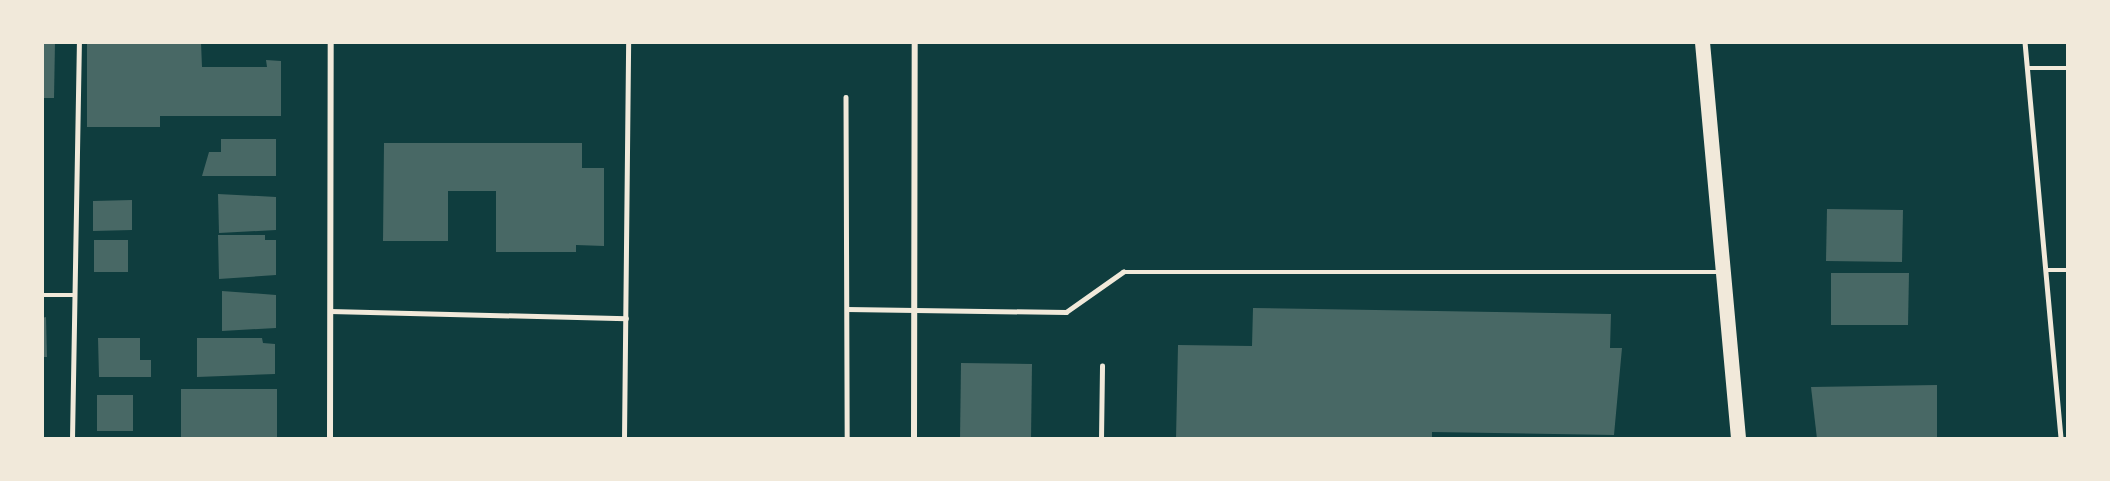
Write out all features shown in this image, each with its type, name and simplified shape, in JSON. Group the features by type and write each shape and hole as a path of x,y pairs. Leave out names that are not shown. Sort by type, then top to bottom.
{"main road":[{"path":"1702,42 1738,439"}],"street":[{"path":"330,439 331,42"},
{"path":"914,439 915,42"}],"lane":[{"path":"72,439 79,42"},
{"path":"624,439 628,42"},
{"path":"2025,42 2061,439"},
{"path":"2028,68 2068,68"},
{"path":"846,97 847,439"},
{"path":"2046,270 2068,270"},
{"path":"847,309 1066,312 1123,272 1722,272"},
{"path":"42,295 75,295"},
{"path":"330,311 626,318"},
{"path":"1101,439 1102,366"}],"building":[{"path":"42,42 55,42 54,98 42,98"},
{"path":"87,42 201,42 202,67 267,67 266,60 281,61 281,116 160,116 160,127 87,127"},
{"path":"221,139 276,139 276,176 202,176 209,152 221,152"},
{"path":"384,143 582,143 582,168 604,168 604,246 576,245 576,252 496,252 496,191 448,191 448,241 383,241"},
{"path":"218,194 276,197 276,230 219,233"},
{"path":"132,200 132,230 93,231 93,201"},
{"path":"1827,209 1903,210 1902,262 1826,261"},
{"path":"218,235 265,235 265,240 276,240 276,275 219,279"},
{"path":"94,240 128,240 128,272 94,272"},
{"path":"1831,273 1909,273 1908,325 1831,325"},
{"path":"222,291 276,295 276,328 222,331"},
{"path":"1253,308 1611,314 1610,348 1622,348 1614,435 1432,432 1432,439 1176,439 1178,345 1252,346"},
{"path":"46,317 47,357 42,357 42,318"},
{"path":"98,338 140,338 140,360 151,360 151,377 99,377"},
{"path":"197,338 262,338 263,343 275,344 275,374 197,377"},
{"path":"961,363 1032,364 1031,439 960,439"},
{"path":"1937,385 1937,439 1817,439 1811,387"},
{"path":"181,389 277,389 277,438 181,438"},
{"path":"97,395 133,395 133,431 97,431"}]}
